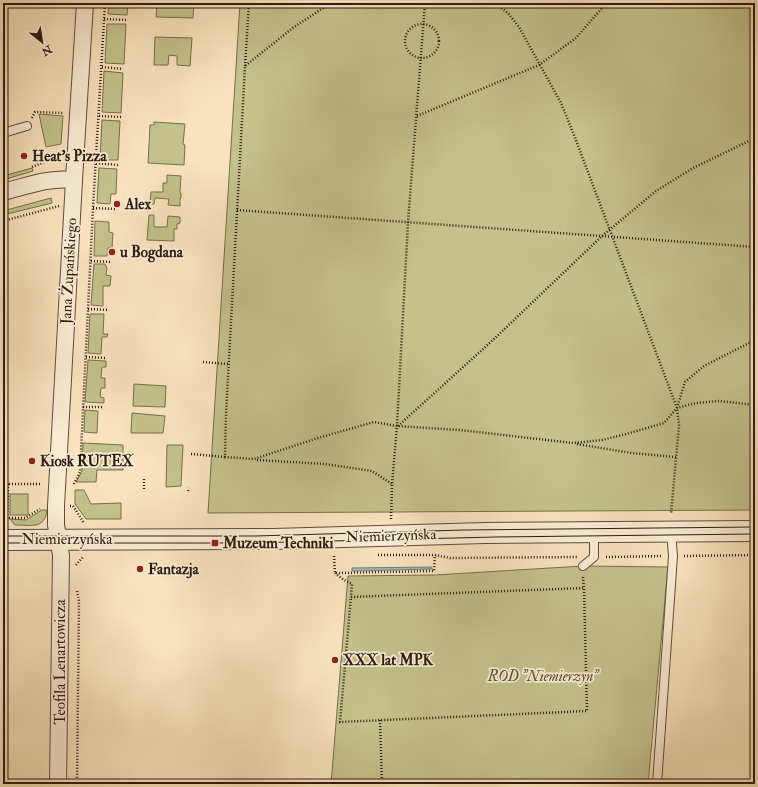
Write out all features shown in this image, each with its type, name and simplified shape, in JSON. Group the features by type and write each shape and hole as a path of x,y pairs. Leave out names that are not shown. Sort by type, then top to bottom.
{"street":[{"name":"Jana Żupańskiego","path":"58,540 56,525 57,496 85,3"},
{"path":"3,192 46,180 74,180"},
{"name":"Niemierzyńska","path":"3,540 272,539 594,532 671,523 755,531"},
{"name":"Teofila Lenartowicza","path":"58,540 61,555 58,784"}],"lane":[{"path":"3,133 27,126"},
{"path":"657,784 673,556 671,523"},
{"path":"583,566 594,557 594,532"}],"path":[{"path":"73,486 80,472 105,3"},
{"path":"225,457 226,414 249,3"},
{"path":"245,66 294,27 331,3"},
{"path":"392,519 392,484 397,426 408,222 425,3"},
{"path":"494,3 508,13 519,27 561,103 677,408 679,425 671,523"},
{"path":"416,116 540,65 576,38 602,8 604,3"},
{"path":"104,19 126,20"},
{"path":"424,23 434,28 439,39 439,45 432,54 421,58 416,57 407,50 405,39 409,29 418,24 424,23"},
{"path":"102,67 123,69"},
{"path":"27,126 35,112 66,113"},
{"path":"99,116 120,117"},
{"path":"397,426 493,340 602,236 656,191 693,168 755,138"},
{"path":"96,164 118,164"},
{"path":"3,221 59,206"},
{"path":"93,208 115,209"},
{"path":"237,210 755,248"},
{"path":"91,261 112,262"},
{"path":"88,309 109,310"},
{"path":"573,443 602,440 630,434 664,423 677,408 685,382 704,366 755,340"},
{"path":"86,357 106,358"},
{"path":"203,362 229,364"},
{"path":"677,408 696,402 719,401 755,405"},
{"path":"83,406 103,407"},
{"path":"254,459 318,438 374,422 397,426 460,430 573,443 676,457"},
{"path":"190,454 325,464 372,471 392,484"},
{"path":"144,479 144,489"},
{"path":"3,484 44,484"},
{"path":"7,518 8,484"},
{"path":"73,500 73,506 84,521 85,525"},
{"path":"67,506 73,506"},
{"path":"3,518 25,518 42,508"},
{"path":"633,551 633,556"},
{"path":"373,555 434,555 450,558 755,555"},
{"path":"335,573 434,571 434,555"},
{"path":"329,556 334,556 335,573 352,584 340,722 587,711 583,566"},
{"path":"77,588 79,601 77,784"},
{"path":"351,597 584,588"},
{"path":"380,720 382,784"}],"green space":[{"path":"109,3 128,3 127,15 108,14"},
{"path":"157,3 194,3 193,18 156,17"},
{"path":"240,3 755,3 755,510 208,513"},
{"path":"107,24 126,24 124,64 105,63"},
{"path":"155,37 192,38 190,66 177,65 177,56 169,55 168,65 154,65"},
{"path":"104,71 123,73 121,113 102,112"},
{"path":"39,114 63,116 61,144 46,147"},
{"path":"102,120 120,121 118,160 100,160"},
{"path":"154,122 185,124 183,144 185,145 184,165 148,163 150,125 154,125"},
{"path":"32,168 33,171 3,180 3,176"},
{"path":"99,168 117,169 116,194 111,194 110,204 97,203"},
{"path":"167,175 181,176 180,206 168,205 169,199 155,198 154,204 150,204 151,192 163,192 163,183 167,183"},
{"path":"51,198 52,203 3,215 3,211"},
{"path":"149,215 154,215 154,227 167,227 168,216 180,217 180,223 177,224 177,229 174,229 174,241 147,240"},
{"path":"95,221 109,222 109,232 113,233 112,248 108,248 107,256 94,256"},
{"path":"94,264 105,264 107,268 106,275 111,276 110,286 103,286 103,306 91,305"},
{"path":"90,314 104,314 103,334 108,334 107,337 102,337 101,354 88,353"},
{"path":"88,360 106,361 106,367 102,367 101,378 105,378 105,388 101,388 100,397 104,398 104,403 85,402"},
{"path":"134,384 166,386 165,407 133,406"},
{"path":"85,410 98,411 97,433 84,432"},
{"path":"132,413 165,416 163,433 131,433"},
{"path":"83,443 123,445 123,470 97,470 96,482 76,482 82,471"},
{"path":"167,445 183,445 181,486 166,487"},
{"path":"75,490 84,490 91,504 121,503 121,519 86,519 75,504"},
{"path":"10,494 28,494 28,515 10,515"},
{"path":"42,510 47,510 46,516 40,524 31,526 15,525 10,519 26,520"},
{"name":"ROD \"Niemierzyn\"","path":"583,566 668,567 648,784 331,784 348,576 435,575"}],"water":[{"path":"432,567 432,569 352,571 352,568"}],"tram line":[{"path":"3,536 255,536 464,530 755,527"},
{"path":"3,543 250,543 495,537 755,534"}],"place":[{"name":"Heat's Pizza","path":"24,156"},
{"name":"Alex","path":"117,204"},
{"name":"u Bogdana","path":"112,252"},
{"name":"Kiosk RUTEX","path":"32,461"},
{"name":"Muzeum Techniki","path":"215,543"},
{"name":"Fantazja","path":"140,569"},
{"name":"XXX lat MPK","path":"335,660"}]}
